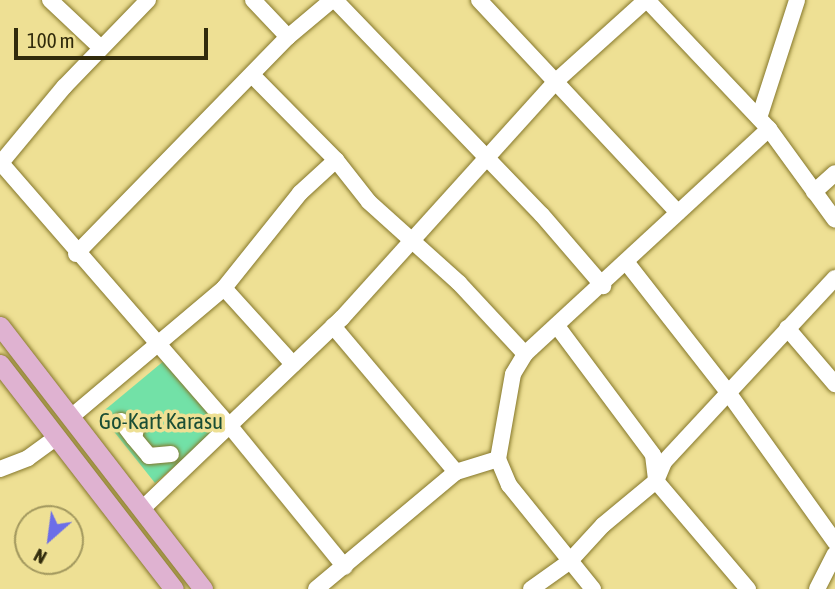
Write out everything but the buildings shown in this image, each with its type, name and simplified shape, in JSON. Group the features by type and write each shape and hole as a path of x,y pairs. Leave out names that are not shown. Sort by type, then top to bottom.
{"main road":[{"path":"0,326 203,589"},
{"path":"0,364 174,589"}],"street":[{"path":"50,0 101,48"},
{"path":"148,0 101,48 1,164 76,254 229,425 345,567"},
{"path":"253,0 288,37"},
{"path":"76,254 288,37 334,0 485,156 603,286"},
{"path":"479,0 678,214"},
{"path":"142,509 333,326 414,242 485,156 555,82 646,0 764,124 835,220"},
{"path":"593,589 509,485 498,458 506,398 525,354 603,286 678,214 764,124 797,0"},
{"path":"252,75 336,160 369,201 414,242 525,354"},
{"path":"71,417 224,288 300,193 336,160"},
{"path":"814,192 835,173"},
{"path":"627,263 727,391 835,542"},
{"path":"531,589 569,562 603,525 656,481 664,462 727,391 835,278"},
{"path":"224,288 293,364"},
{"path":"333,326 456,472"},
{"path":"557,326 653,455 656,481 748,589"},
{"path":"787,328 835,384"},
{"path":"121,421 136,432 149,456 171,454"},
{"path":"0,469 28,458 56,438"},
{"path":"316,589 456,472 498,458"},
{"path":"817,589 835,554"}],"green space":[{"name":"Go-Kart Karasu","path":"165,360 222,427 155,483 100,414"}]}
